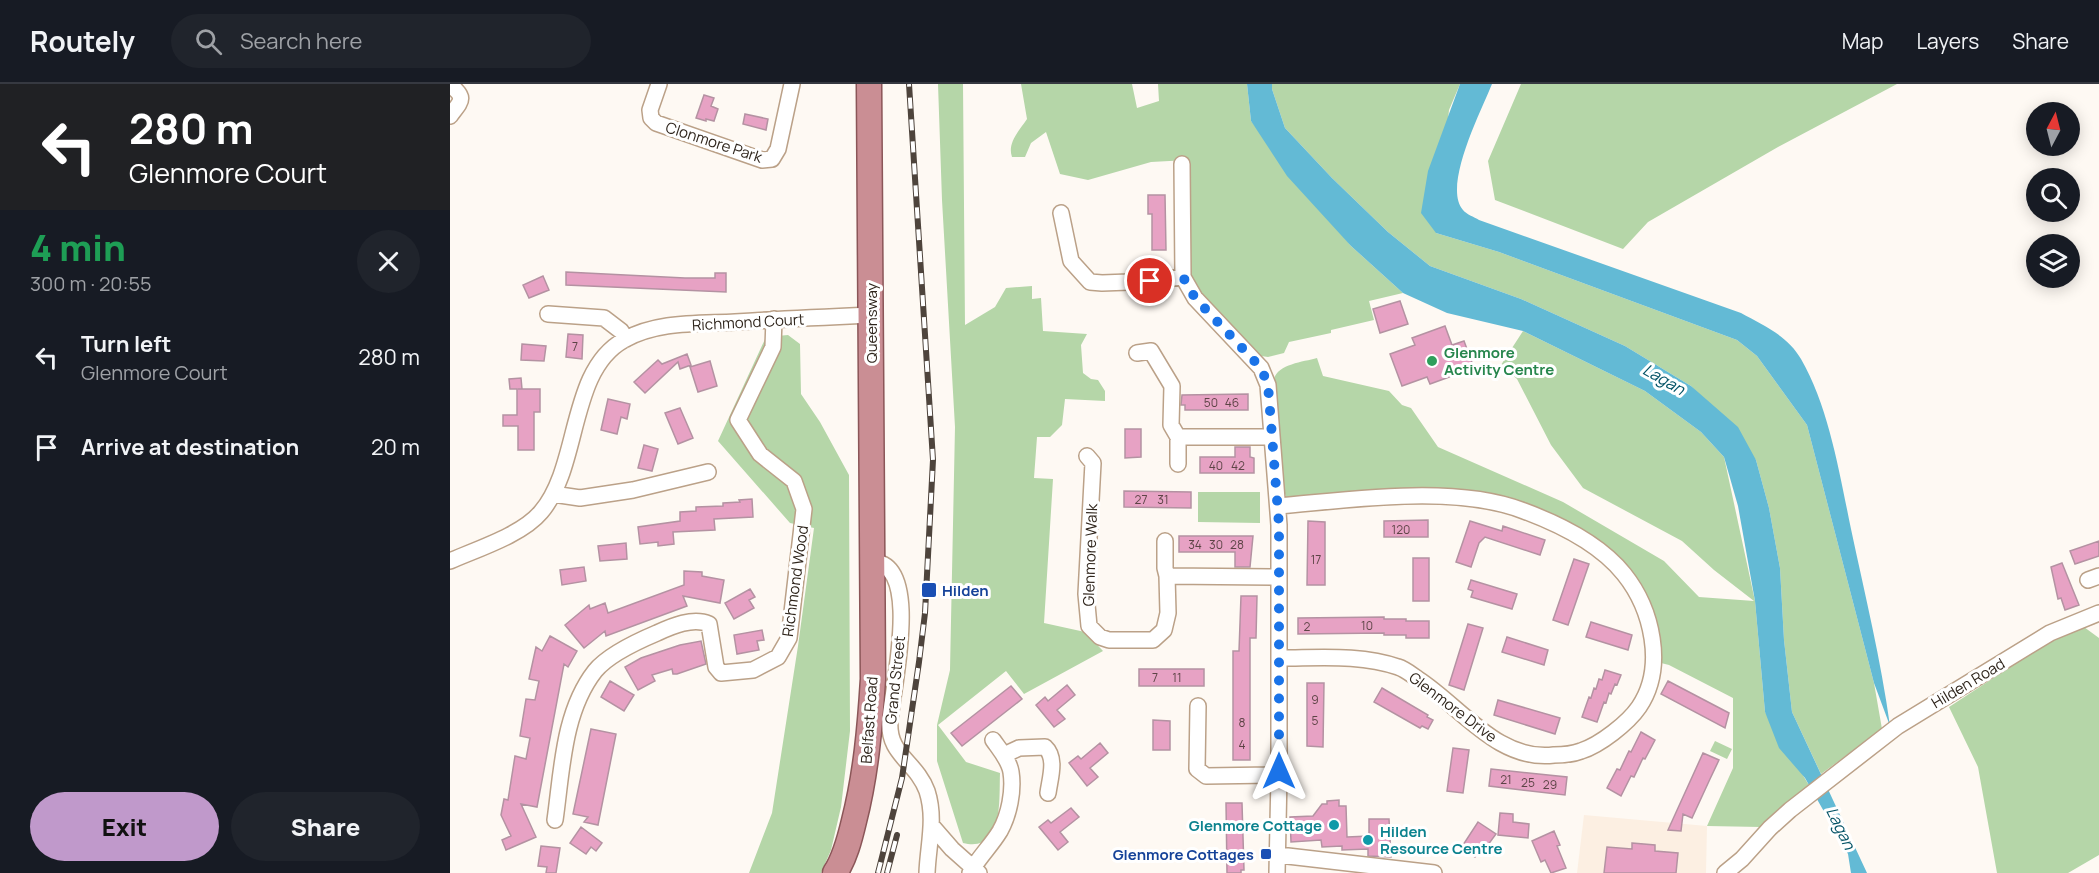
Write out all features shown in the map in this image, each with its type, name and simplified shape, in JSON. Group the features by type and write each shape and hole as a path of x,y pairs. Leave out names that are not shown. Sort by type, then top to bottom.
{"highway":[{"name":"Queensway","path":"869,84 872,561"},
{"name":"Belfast Road","path":"836,873 850,835 862,790 867,759 873,679 872,561"}],"street":[{"name":"Clonmore Park","path":"659,84 650,110 651,118 656,123 762,160 772,159 778,149 792,84"},
{"path":"450,85 458,91 461,102 450,116"},
{"path":"1182,164 1183,277 1195,298 1261,368 1268,385 1278,506 1280,775 1277,873"},
{"path":"1061,213 1071,261 1090,282 1120,283 1183,277"},
{"path":"1048,234 1065,232"},
{"path":"548,314 604,318 621,331 626,339"},
{"name":"Richmond Court","path":"450,561 517,531 541,513 553,494 564,465 590,377 604,356 626,339 663,326 871,315"},
{"name":"Richmond Wood","path":"555,820 566,744 576,705 596,670 628,645 666,629 699,620 709,624 716,667 721,673 753,670 778,657 789,638 804,509 794,481 760,454 738,420 773,347 774,320"},
{"path":"1137,353 1151,351 1172,386 1172,425 1178,437 1178,464"},
{"path":"1178,437 1271,437"},
{"name":"Glenmore Walk","path":"1087,456 1093,463 1086,594 1089,626 1100,637 1109,640 1153,640 1164,630 1168,613 1167,576"},
{"path":"553,494 580,498 633,490 708,472"},
{"name":"Glenmore Drive","path":"1278,506 1358,499 1446,496 1509,505 1526,511 1568,530 1611,560 1624,573 1640,598 1649,619 1653,653 1650,681 1639,708 1611,734 1581,751 1551,756 1528,754 1489,736 1432,688 1400,667 1357,658 1280,658"},
{"path":"1165,541 1167,576 1279,577"},
{"name":"Grand Street","path":"872,561 880,562 892,570 900,592 900,629 890,721 891,739 895,748 920,776 930,803 932,826 927,873"},
{"name":"Hilden Road","path":"1725,873 1790,810 1898,726 2050,633 2099,613"},
{"path":"1197,706 1197,769 1200,773 1206,776 1280,775"},
{"path":"932,826 974,871 999,832 1010,803 1011,772 1004,755 993,740"},
{"path":"1004,755 1019,748 1045,747 1052,759 1048,793"},
{"path":"1279,855 1434,873"}],"shaded area":[{"path":"1584,815 1707,826 1706,873 1577,873"}],"green space":[{"path":"938,84 963,84 965,325 995,307 1006,288 1032,286 1032,299 1041,298 1043,331 1087,334 1081,345 1083,373 1091,379 1098,380 1105,391 1105,401 1065,399 1062,425 1050,437 1037,437 1034,478 1053,479 1044,623 1085,632 1103,651 1024,694 1006,671 938,725 966,762 1000,773 999,810 996,822 986,840 976,844 963,843 937,761 937,725 950,670 955,427"},
{"path":"1021,84 1132,84 1137,108 1159,101 1158,84 1247,84 1251,121 1351,246 1403,293 1369,301 1374,320 1331,330 1331,333 1289,342 1284,353 1268,357 1261,356 1199,293 1190,273 1188,160 1151,162 1088,180 1060,174 1046,132 1031,143 1025,157 1012,157 1012,142 1027,119"},
{"path":"1272,84 1460,84 1449,110 1436,233 1499,252 1737,340 1757,356 1807,425 1874,683 1882,729 1821,774 1792,712 1784,640 1780,568 1769,508 1756,460 1691,386 1625,346 1521,299 1430,266 1388,232 1285,128"},
{"path":"1521,84 1897,84 1778,147 1648,222 1623,249 1495,200 1488,161"},
{"path":"1523,331 1645,391 1701,432 1724,457 1755,601 1765,712 1810,787 1761,827 1707,826 1733,768 1733,698 1661,663 1660,640 1647,603 1627,570 1499,497 1291,500 1286,497 1283,487 1274,379 1280,370 1286,367 1317,358 1323,376 1389,391 1402,405 1411,408 1438,447 1563,502 1664,561 1699,597 1754,601 1682,541 1583,488 1551,445 1517,379 1501,365"},
{"path":"788,335 800,344 801,394 820,422 849,475 850,731 841,807 831,850 821,873 749,873 772,813 814,528 790,523 718,441 766,337"},
{"path":"1198,492 1260,492 1260,523 1198,522"},
{"path":"2084,627 2099,638 2099,855 2068,873 1997,873 1978,767 1949,707 2047,643"},
{"path":"1715,741 1732,749 1727,759 1710,751"}],"water":[{"name":"Lagan","path":"1247,84 1272,84 1285,128 1388,232 1430,266 1521,299 1625,346 1691,386 1738,427 1756,460 1769,508 1780,568 1784,640 1792,712 1867,873 1851,873 1848,854 1805,778 1779,748 1765,712 1755,601 1738,506 1724,457 1701,432 1645,391 1523,331 1447,313 1403,293 1351,246 1287,176 1251,121"},
{"path":"1460,84 1492,84 1460,167 1457,184 1458,199 1466,213 1479,220 1741,313 1774,332 1796,351 1819,398 1838,465 1890,726 1874,683 1807,425 1757,356 1737,340 1499,252 1436,233 1421,213 1428,171"}],"building":[{"path":"704,95 714,98 711,106 718,109 714,121 696,118"},
{"path":"745,114 768,119 766,130 743,124"},
{"path":"1148,195 1165,195 1166,250 1152,250 1152,214 1148,214"},
{"path":"566,272 685,278 715,278 715,273 726,273 726,292 566,285"},
{"path":"543,276 549,290 529,298 523,285"},
{"path":"1400,301 1408,324 1380,333 1373,309"},
{"name":"Glenmore Activity Centre","path":"1445,326 1452,345 1464,341 1474,368 1430,384 1427,377 1402,386 1390,354 1415,345 1412,338"},
{"path":"568,334 583,335 582,359 566,357"},
{"path":"522,344 546,346 544,361 521,360"},
{"path":"687,354 691,365 680,369 678,362 645,393 634,382 658,360 662,364"},
{"path":"710,361 717,386 698,392 690,367"},
{"path":"521,378 522,389 540,389 540,412 534,412 534,450 518,450 518,426 503,426 503,415 517,415 517,389 510,389 509,379"},
{"path":"1248,394 1248,410 1185,410 1185,405 1181,405 1182,395"},
{"path":"608,399 630,404 627,419 621,417 617,434 601,430"},
{"path":"680,408 693,438 678,444 665,413"},
{"path":"1125,429 1141,429 1141,457 1125,458"},
{"path":"644,445 658,449 652,471 638,468"},
{"path":"1235,447 1250,447 1250,457 1254,458 1254,473 1200,473 1200,457 1235,457"},
{"path":"1124,491 1191,492 1191,508 1124,507"},
{"path":"752,499 753,517 714,519 715,530 673,532 674,544 658,546 658,542 640,544 638,527 680,521 680,512 696,511 696,507 723,506 723,503"},
{"path":"1428,520 1428,537 1384,537 1384,521"},
{"path":"1308,521 1325,522 1325,585 1307,585"},
{"path":"1470,521 1502,531 1503,526 1545,540 1540,555 1485,537 1479,543 1471,567 1456,562"},
{"path":"1179,536 1253,536 1250,567 1235,567 1235,552 1179,552"},
{"path":"2099,541 2099,556 2075,564 2070,551"},
{"path":"626,543 627,559 600,561 598,546"},
{"path":"1413,558 1429,558 1429,601 1413,601"},
{"path":"1574,559 1589,564 1568,625 1553,620"},
{"path":"2062,563 2079,605 2065,610 2061,598 2058,599 2051,567"},
{"path":"584,567 586,581 562,585 560,570"},
{"path":"684,571 702,572 702,576 724,580 720,603 683,596 687,606 606,636 605,631 584,648 565,625 589,605 590,609 605,603 608,613 684,585"},
{"path":"1471,580 1517,594 1512,609 1471,597 1473,591 1468,589"},
{"path":"750,589 755,597 749,600 754,608 734,619 725,603"},
{"path":"1241,596 1257,596 1256,638 1250,638 1250,760 1233,760 1233,651 1239,651"},
{"path":"1384,617 1384,619 1406,619 1406,621 1429,621 1429,638 1406,638 1406,635 1384,635 1384,633 1298,634 1298,618"},
{"path":"1591,622 1632,635 1628,650 1586,637"},
{"path":"1468,624 1483,628 1464,690 1449,685"},
{"path":"762,630 764,640 757,641 759,650 737,654 734,635"},
{"path":"550,636 577,651 568,667 564,664 537,807 521,804 536,837 506,850 502,840 511,836 501,815 504,799 508,800 515,756 526,759 530,738 520,736 526,699 535,700 539,681 529,679 536,647 542,651"},
{"path":"1507,637 1548,650 1544,665 1502,652"},
{"path":"701,641 706,664 677,674 673,674 672,669 652,675 655,681 638,690 625,667 641,658 680,645"},
{"path":"1139,669 1204,669 1204,686 1139,686"},
{"path":"1605,670 1621,675 1611,694 1609,693 1606,703 1604,702 1597,722 1582,717 1589,697 1591,698 1594,688 1596,689 1599,679 1602,680"},
{"path":"610,681 634,695 624,711 601,697"},
{"path":"1668,681 1729,713 1725,728 1661,694"},
{"path":"1307,683 1324,683 1323,747 1307,746"},
{"path":"1067,685 1075,695 1057,710 1065,719 1054,727 1036,705 1045,697 1048,701"},
{"path":"1011,686 1022,699 962,746 951,733"},
{"path":"1382,688 1428,715 1427,717 1433,720 1428,729 1422,726 1420,728 1374,702"},
{"path":"1498,700 1560,718 1555,734 1494,715"},
{"path":"1153,720 1170,721 1170,750 1153,750"},
{"path":"591,729 616,734 598,825 584,822 588,817 573,814"},
{"path":"1641,732 1655,740 1634,777 1631,776 1621,796 1607,788 1617,769 1620,770 1629,751 1631,752"},
{"path":"1100,743 1108,753 1090,768 1098,777 1087,786 1069,763 1078,756 1081,759"},
{"path":"1453,748 1469,750 1463,793 1447,791"},
{"path":"1703,753 1719,760 1692,818 1683,814 1681,831 1668,830"},
{"path":"1491,769 1567,777 1565,795 1489,786"},
{"path":"1339,800 1339,806 1346,806 1347,837 1369,836 1369,819 1389,819 1391,857 1368,856 1368,849 1342,850 1342,846 1322,847 1321,840 1291,842 1290,817 1313,816 1322,804"},
{"path":"1226,803 1242,803 1244,870 1241,870 1241,873 1227,873"},
{"path":"1071,808 1079,817 1060,832 1068,842 1058,850 1039,827 1048,820 1051,823"},
{"path":"1500,813 1513,814 1513,822 1529,824 1528,838 1498,835"},
{"path":"1478,822 1496,834 1482,853 1479,851 1475,857 1461,848"},
{"path":"581,827 602,843 596,851 591,847 586,854 570,843"},
{"path":"1554,831 1566,868 1551,873 1545,860 1541,862 1532,841"},
{"path":"1632,843 1655,845 1655,851 1678,853 1676,873 1604,873 1607,847 1632,849"},
{"path":"541,846 560,848 556,873 546,873 547,867 538,866"}],"railway":[{"path":"878,873 902,778 919,662 925,613 933,460 909,84"},
{"path":"887,873 897,835"}],"place":[{"name":"Glenmore Activity Centre","path":"1432,361"},
{"name":"Hilden","path":"929,590"},
{"name":"Glenmore Cottage","path":"1334,825"},
{"name":"Hilden Resource Centre","path":"1368,840"},
{"name":"Glenmore Cottages","path":"1266,854"}],"route":[{"path":"1150,281 1183,277 1195,298 1261,368 1268,385 1279,525 1279,771"}]}
